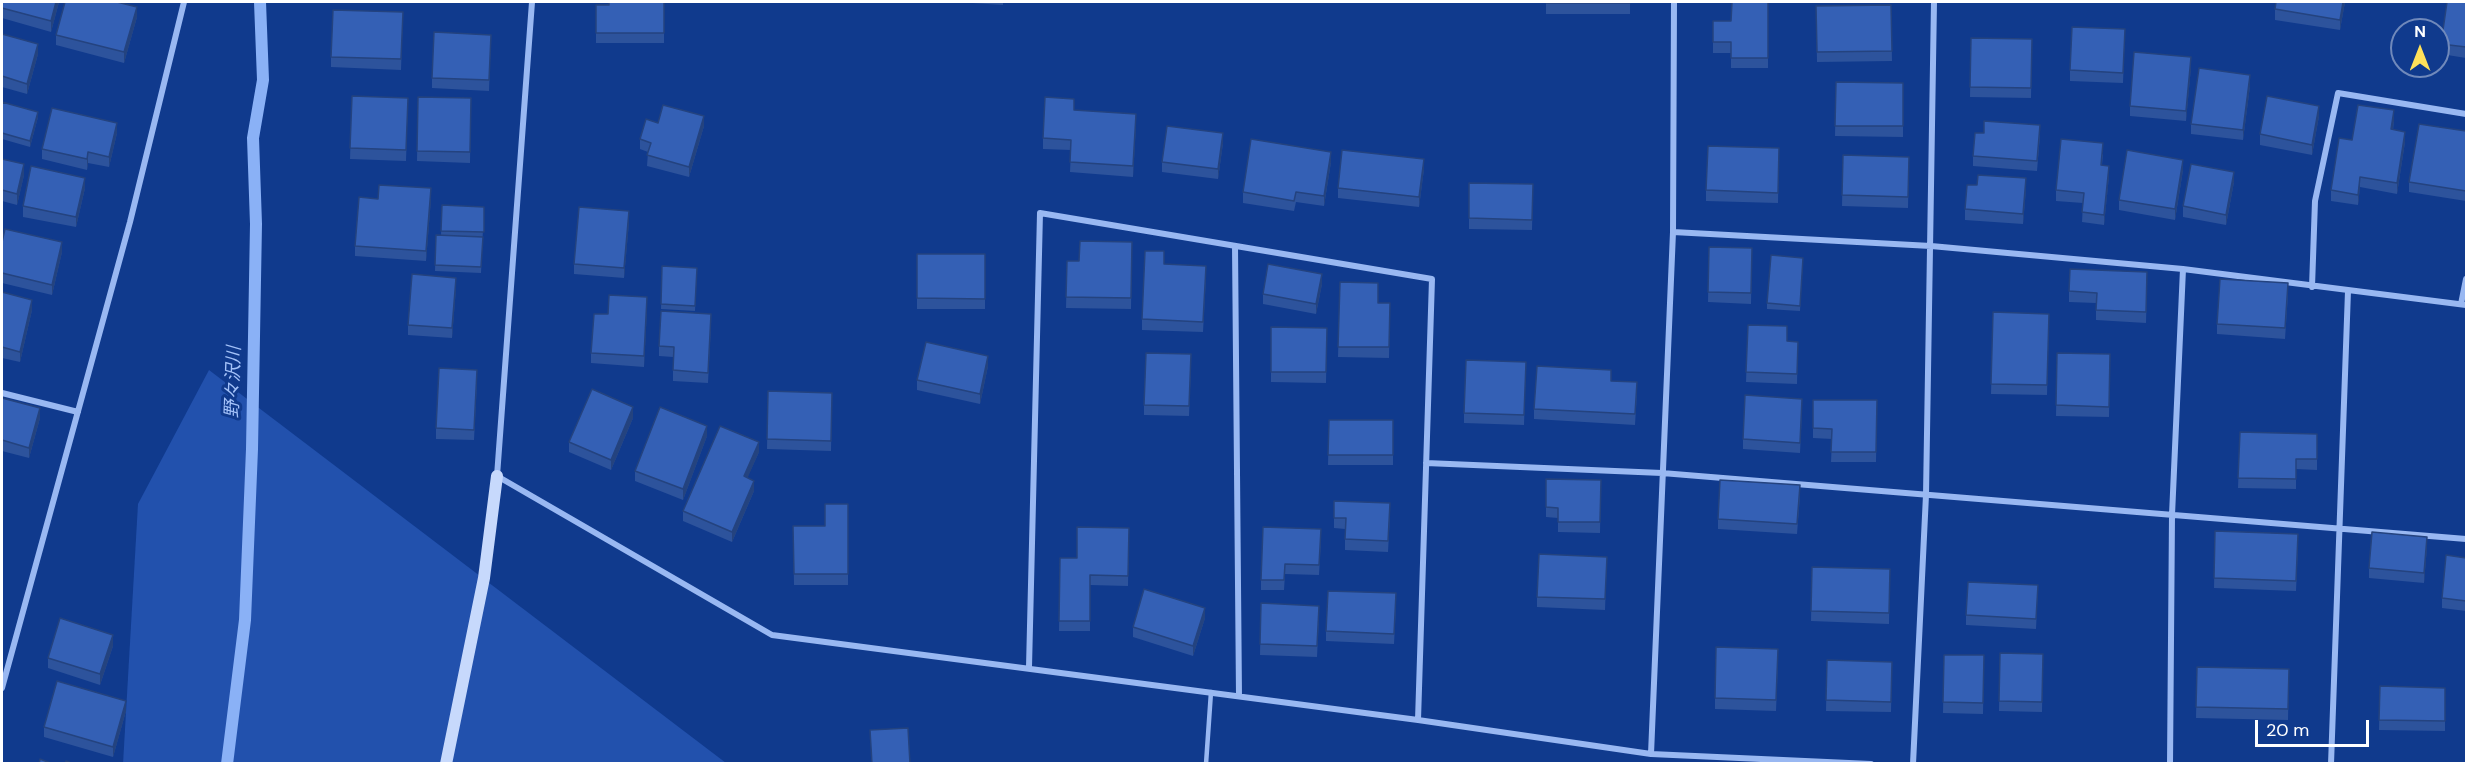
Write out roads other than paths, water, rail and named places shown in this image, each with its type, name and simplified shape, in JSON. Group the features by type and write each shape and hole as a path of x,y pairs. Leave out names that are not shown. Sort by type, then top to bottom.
{"street":[{"path":"2,688 130,222 184,2"},
{"path":"446,764 484,578 497,476 531,2"},
{"path":"1651,754 1674,232 1674,2"},
{"path":"1913,764 1926,495 1934,2"},
{"path":"2312,286 2315,201 2338,93 2466,114"},
{"path":"1029,667 1040,213 1432,279 1418,720"},
{"path":"1674,232 1931,246 2183,269 2464,305 2466,279"},
{"path":"1235,246 1239,696"},
{"path":"2169,764 2172,515 2183,269"},
{"path":"2331,764 2348,291"},
{"path":"2,393 78,412"},
{"path":"1426,463 1662,474 2340,527 2466,539"},
{"path":"497,476 772,635 1029,667 1651,754 1871,764"}],"lane":[{"path":"1206,764 1211,692"}],"waterway":[{"name":"野々沢川","path":"227,764 245,620 252,449 256,224 253,138 263,80 260,2"}]}
